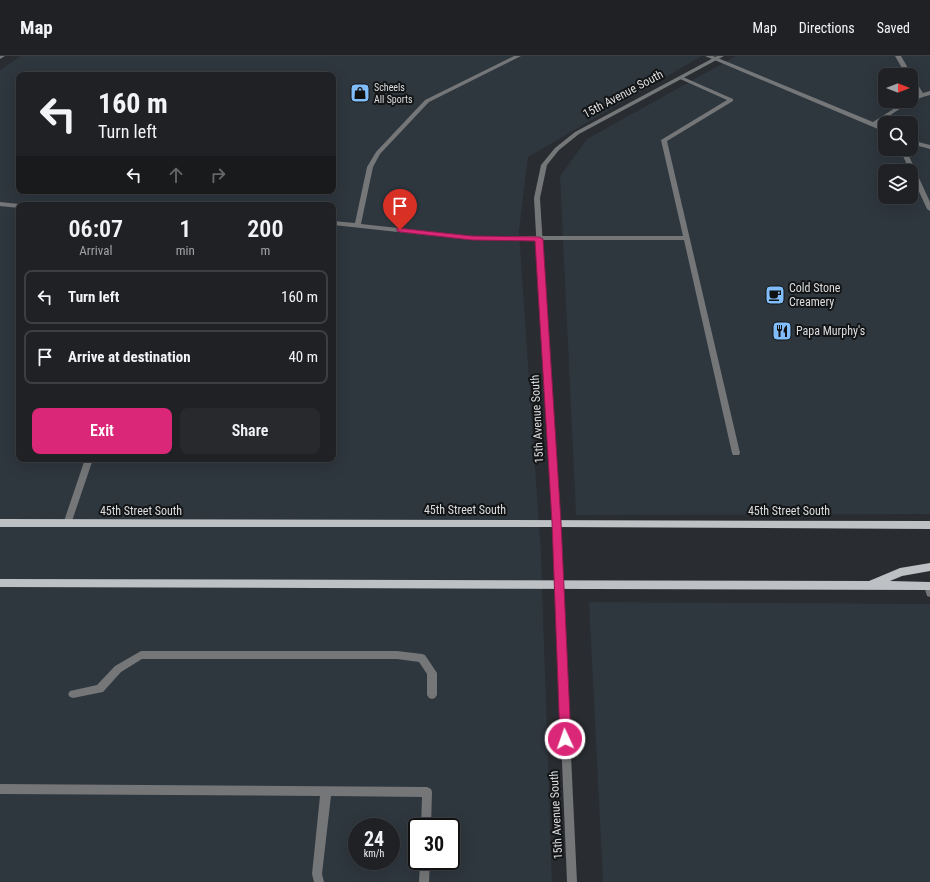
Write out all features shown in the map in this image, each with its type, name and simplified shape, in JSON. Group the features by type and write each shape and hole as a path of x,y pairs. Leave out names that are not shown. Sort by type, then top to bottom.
{"main road":[{"name":"45th Street South","path":"0,523 556,522 930,525"},
{"path":"870,586 900,572 930,567"},
{"path":"0,583 870,586 929,589"}],"street":[{"path":"358,225 370,167 378,153 427,101 518,56"},
{"path":"708,56 718,58 878,126"},
{"path":"898,56 905,68"},
{"name":"15th Avenue South","path":"572,882 556,522 537,198 544,166 556,149 577,133 718,58"},
{"path":"681,78 731,100 664,140 736,453"},
{"path":"918,90 921,95"},
{"path":"918,97 930,93"},
{"path":"873,124 899,108"},
{"path":"918,144 930,147"},
{"path":"906,156 930,209"},
{"path":"0,204 16,206"},
{"path":"336,223 472,238 687,238"},
{"path":"67,524 88,462"},
{"path":"73,694 100,689 118,669 141,655 398,655 422,658 432,673 432,695"},
{"path":"0,789 427,792 426,818"},
{"path":"319,882 317,874 326,792"},
{"path":"424,882 425,870"}],"shaded area":[{"path":"21,56 702,56 528,157 519,231 541,553 552,882 0,882 0,70"},
{"path":"736,56 930,56 930,514 576,515 560,176 587,139"},
{"path":"589,602 930,604 930,882 603,882"}],"place":[{"name":"Scheels All Sports","path":"360,93"},
{"name":"Cold Stone Creamery","path":"775,295"},
{"name":"Papa Murphy's","path":"782,331"}],"route":[{"path":"400,230 472,238 539,239 556,522 565,739"}]}
